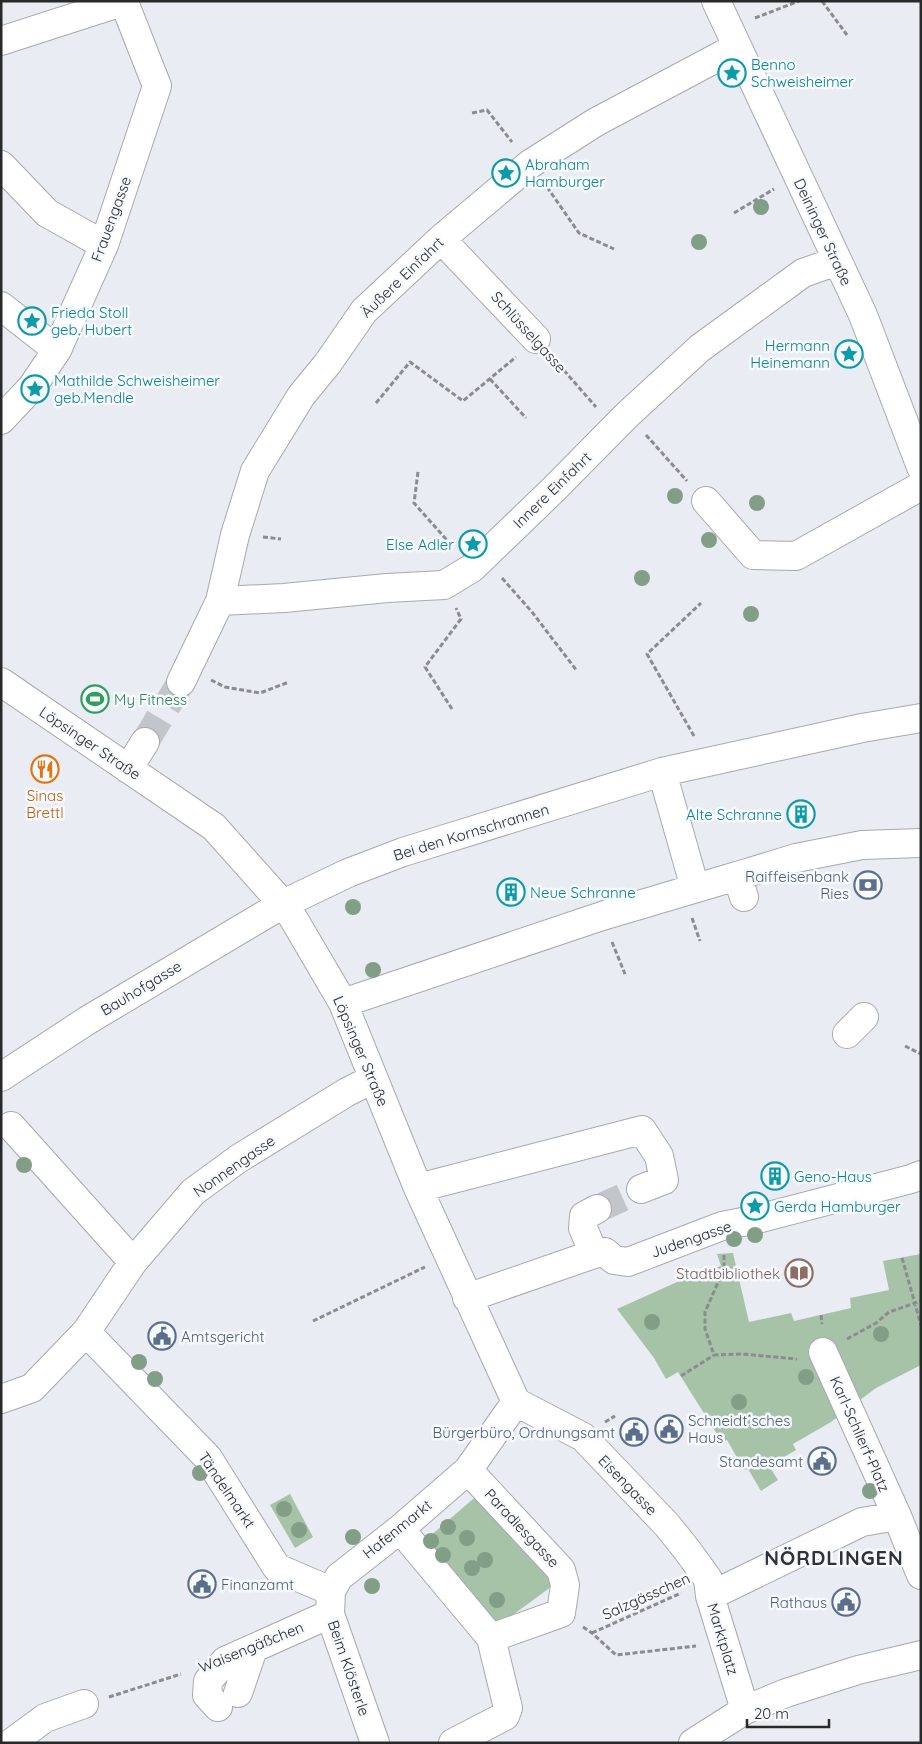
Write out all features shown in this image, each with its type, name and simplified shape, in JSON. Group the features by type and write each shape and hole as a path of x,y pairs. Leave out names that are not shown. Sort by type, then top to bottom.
{"street":[{"path":"1,41 124,1"},
{"name":"Frauengasse","path":"1,420 32,386 57,350 104,246 157,86 124,1"},
{"name":"Deininger Straße","path":"716,1 863,315 921,467"},
{"name":"Äußere Einfahrt","path":"184,675 220,600 235,535 255,471 290,412 328,363 364,311 441,239 530,164 733,38"},
{"path":"1,165 47,213 104,246"},
{"name":"Schlüsselgasse","path":"441,239 536,339"},
{"name":"Innere Einfahrt","path":"220,600 284,598 387,588 444,585 477,562 700,348 803,273 837,261"},
{"path":"1,306 57,350"},
{"path":"706,501 753,555 796,556 921,486"},
{"name":"Löpsinger Straße","path":"1,682 214,827 283,904 343,1003 418,1188 516,1402"},
{"name":"Bei den Kornschrannen","path":"283,904 348,873 403,852 662,772 862,728 921,718"},
{"path":"128,769 145,742"},
{"path":"662,772 695,888"},
{"path":"343,1003 602,916 695,888 740,887 796,858 862,845 921,843"},
{"name":"Bauhofgasse","path":"1,1076 88,1020 283,904"},
{"name":"Nonnengasse","path":"1,1399 32,1388 86,1332 133,1262 193,1192 238,1159 347,1092 374,1079"},
{"path":"11,1126 133,1262"},
{"path":"418,1188 642,1130 661,1155 664,1180 641,1189"},
{"name":"Judengasse","path":"594,1254 604,1252 614,1260 628,1262 722,1226 753,1220 921,1175"},
{"path":"467,1298 594,1254 583,1228 584,1216 597,1209"},
{"name":"Tändelmarkt","path":"86,1332 208,1458 277,1568 330,1603"},
{"name":"Karl-Schlierf-Platz","path":"824,1352 897,1516"},
{"path":"468,1470 516,1402"},
{"name":"Eisengasse","path":"516,1402 583,1437 667,1525 709,1588"},
{"name":"Hafenmarkt","path":"330,1603 339,1576 400,1528 468,1470"},
{"name":"Paradiesgasse","path":"468,1470 561,1570 565,1585 561,1613"},
{"path":"897,1516 921,1575"},
{"name":"Marktplatz","path":"745,1710 709,1588 862,1522 897,1516"},
{"path":"400,1528 491,1638 508,1708 505,1716 453,1743"},
{"name":"Waisengäßchen","path":"225,1661 253,1649 330,1603"},
{"name":"Beim Klösterle","path":"330,1603 375,1743"},
{"path":"491,1638 561,1613"},
{"path":"225,1661 208,1681 207,1695 228,1700 253,1649"},
{"path":"692,1743 745,1710 786,1693 840,1676 921,1655"},
{"path":"11,1743 45,1718 84,1704"}],"path":[{"path":"733,38 799,1"},
{"path":"822,1 847,35"},
{"path":"472,113 486,110 530,164 579,233 614,249"},
{"path":"734,213 797,175"},
{"path":"376,403 410,362 464,401 536,339"},
{"name":"Schlüsselgasse","path":"536,339 706,501"},
{"path":"490,379 526,418"},
{"path":"418,472 414,503 532,612 577,671"},
{"path":"444,585 461,619 425,667 452,709"},
{"path":"701,603 648,654 709,763"},
{"path":"184,675 225,687 260,693 289,682"},
{"path":"602,916 624,974"},
{"path":"905,1046 921,1054"},
{"path":"714,1355 705,1329 705,1312 724,1268 721,1238 722,1226"},
{"path":"313,1322 448,1256"},
{"path":"902,1258 921,1325"},
{"path":"681,1376 714,1355 742,1354 802,1359 824,1352 876,1323 889,1312 921,1301"},
{"name":"Salzgässchen","path":"592,1633 709,1588"},
{"path":"561,1613 592,1633 616,1654 724,1643"},
{"name":"Waisengäßchen","path":"114,1695 225,1661"}],"green space":[{"path":"733,1253 749,1322 791,1313 794,1321 851,1308 850,1298 889,1290 883,1261 921,1254 921,1365 876,1388 831,1422 793,1444 796,1450 769,1466 778,1480 761,1491 748,1469 744,1470 727,1440 722,1442 678,1372 666,1379 654,1358 617,1309 677,1282 721,1266 717,1254"},
{"path":"480,1493 555,1584 499,1625 422,1543"},
{"path":"290,1494 313,1537 295,1548 270,1505"}],"tunnel":[{"path":"145,742 181,682"},
{"path":"597,1209 641,1189"}],"place":[{"name":"Benno Schweisheimer","path":"732,73"},
{"name":"Abraham Hamburger","path":"506,173"},
{"name":"Frieda Stoll geb. Hubert","path":"32,321"},
{"name":"Hermann Heinemann","path":"849,354"},
{"name":"Mathilde Schweisheimer geb.Mendle","path":"35,389"},
{"name":"Else Adler","path":"473,544"},
{"name":"My Fitness","path":"95,699"},
{"name":"Sinas Brettl","path":"45,769"},
{"name":"Alte Schranne","path":"801,814"},
{"name":"Raiffeisenbank Ries","path":"868,885"},
{"name":"Neue Schranne","path":"511,892"},
{"name":"Geno-Haus","path":"775,1176"},
{"name":"Gerda Hamburger","path":"755,1206"},
{"name":"Stadtbibliothek","path":"799,1273"},
{"name":"Amtsgericht","path":"162,1336"},
{"name":"Schneidt´sches Haus","path":"669,1429"},
{"name":"Bürgerbüro, Ordnungsamt","path":"634,1432"},
{"name":"Standesamt","path":"822,1461"},
{"name":"Finanzamt","path":"202,1584"},
{"name":"Rathaus","path":"846,1602"}],"district":[{"name":"NÖRDLINGEN","path":"834,1557"}]}
